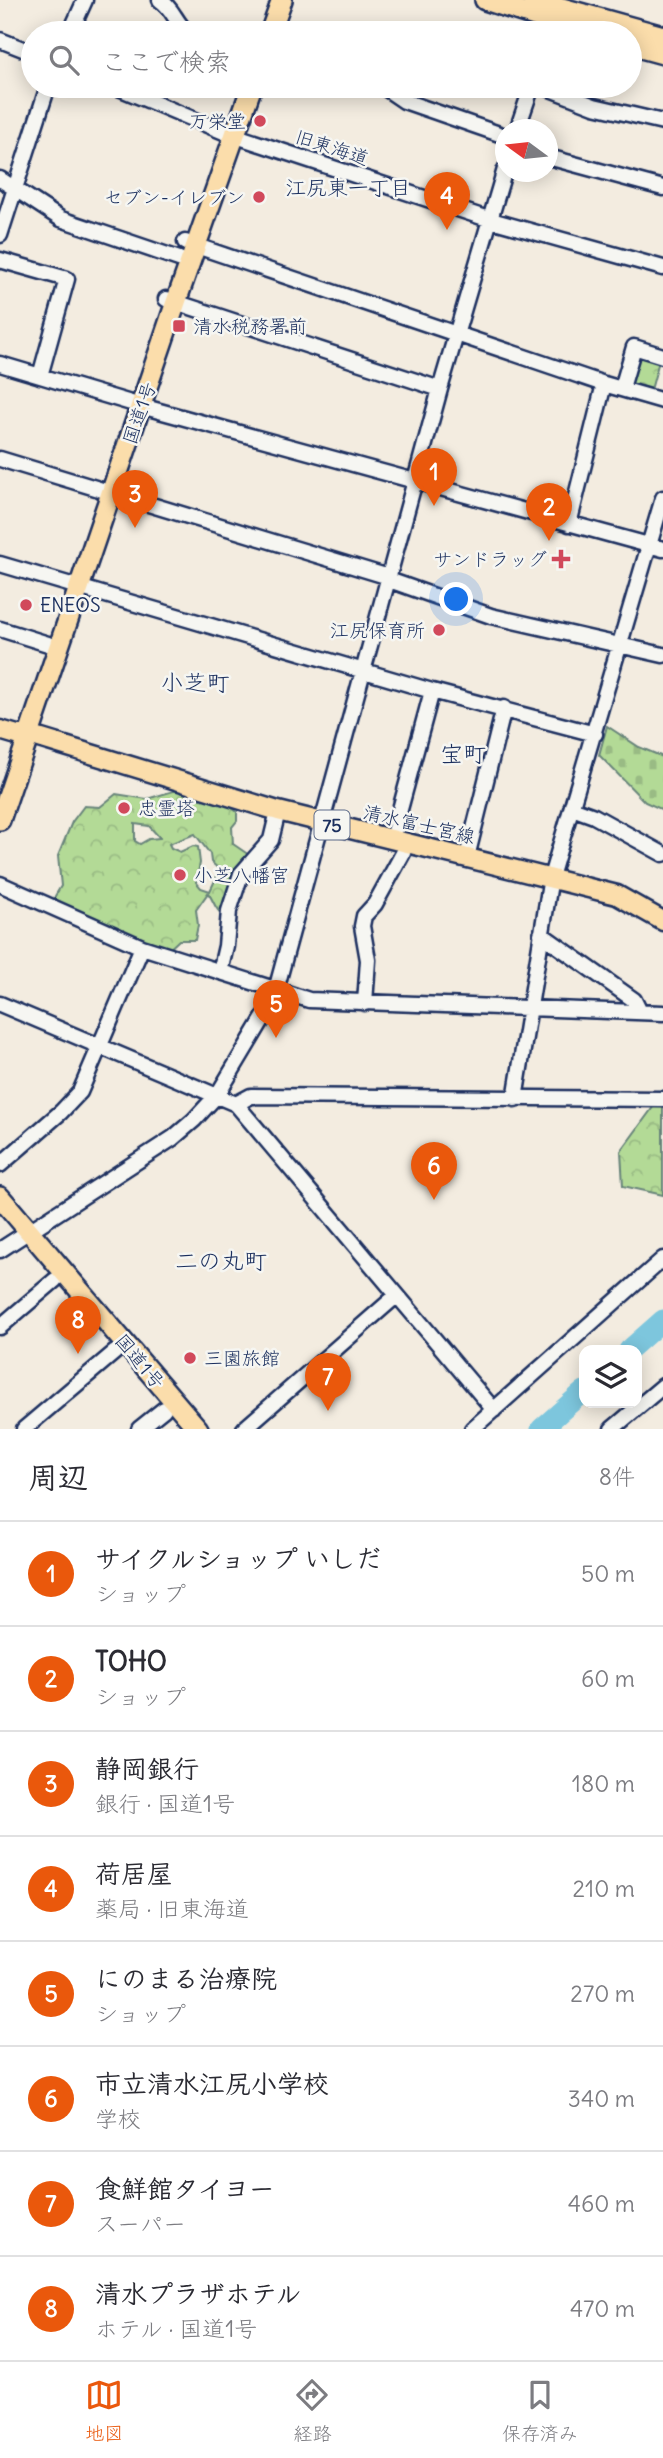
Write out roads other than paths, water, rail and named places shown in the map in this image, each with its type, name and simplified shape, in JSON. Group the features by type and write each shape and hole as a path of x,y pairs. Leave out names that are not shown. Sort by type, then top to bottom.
{"highway":[{"path":"264,21 268,0"},
{"path":"269,21 282,0"},
{"path":"485,0 581,21"},
{"path":"533,0 554,16"},
{"path":"642,32 663,36"},
{"path":"642,48 663,54"},
{"name":"国道1号","path":"230,134 237,98"},
{"name":"国道1号","path":"0,820 16,733 74,586 187,249 230,134 246,98"},
{"name":"国道1号","path":"0,786 48,644 74,586"},
{"name":"国道1号","path":"0,1197 55,1280 181,1429"},
{"name":"国道1号","path":"0,1218 65,1271 198,1429"}],"main road":[{"name":"清水富士宮線","path":"16,733 278,811 617,895 663,921"}],"street":[{"path":"75,21 85,0"},
{"path":"160,0 166,4 177,21"},
{"path":"0,40 21,48"},
{"path":"0,235 44,98"},
{"name":"旧東海道","path":"143,98 230,134 491,220 663,268"},
{"path":"400,98 495,132"},
{"path":"521,119 528,98"},
{"path":"573,98 594,106 663,122"},
{"path":"558,160 663,188"},
{"path":"0,180 61,219 187,249 456,332 604,384 663,401"},
{"path":"0,1250 173,1138 218,1094 270,1007 365,671 440,388 502,182"},
{"path":"0,260 67,279 40,376"},
{"path":"171,301 440,388"},
{"path":"622,388 634,346 663,356"},
{"path":"0,364 135,405 657,547"},
{"path":"569,524 604,384"},
{"path":"0,459 389,578 491,616 663,655"},
{"path":"515,1099 551,877 621,645 657,547 663,498"},
{"path":"0,564 432,691 594,734"},
{"path":"0,629 48,644"},
{"path":"365,1003 368,961 362,926 364,916 375,904 403,853 399,841 432,691"},
{"path":"467,857 504,708"},
{"path":"572,808 594,816 663,854"},
{"path":"220,972 226,946 229,911 241,874 271,840 278,811"},
{"path":"0,884 142,947 309,1000 663,1013"},
{"path":"541,934 634,1000 640,1012"},
{"path":"0,1165 80,1092 142,947"},
{"path":"0,1003 218,1094 236,1104 494,1410"},
{"path":"236,1104 251,1096 663,1099"},
{"path":"472,1429 663,1259"},
{"path":"0,1327 55,1280"},
{"path":"244,1429 396,1296"},
{"path":"24,1429 115,1352"},
{"path":"612,1429 663,1386"},
{"path":"139,1429 164,1409"}],"waterway":[{"path":"635,1345 663,1320"},
{"path":"541,1429 579,1395"}],"place":[{"name":"万栄堂","path":"260,121"},
{"name":"セブン-イレブン","path":"259,197"},
{"name":"荷居屋","path":"447,230"},
{"name":"清水税務署前","path":"179,326"},
{"name":"サイクルショップ いしだ","path":"434,506"},
{"name":"静岡銀行","path":"135,528"},
{"name":"TOHO","path":"549,541"},
{"name":"サンドラッグ","path":"561,559"},
{"name":"ENEOS","path":"26,605"},
{"name":"江尻保育所","path":"439,630"},
{"name":"忠霊塔","path":"124,808"},
{"name":"小芝八幡宮","path":"180,875"},
{"name":"にのまる治療院","path":"276,1038"},
{"name":"市立清水江尻小学校","path":"434,1200"},
{"name":"清水プラザホテル","path":"78,1354"},
{"name":"三園旅館","path":"190,1358"},
{"name":"食鮮館タイヨー","path":"328,1411"}],"district":[{"name":"江尻東一丁目","path":"348,187"},
{"name":"小芝町","path":"195,682"},
{"name":"宝町","path":"463,753"},
{"name":"二の丸町","path":"221,1260"}]}
